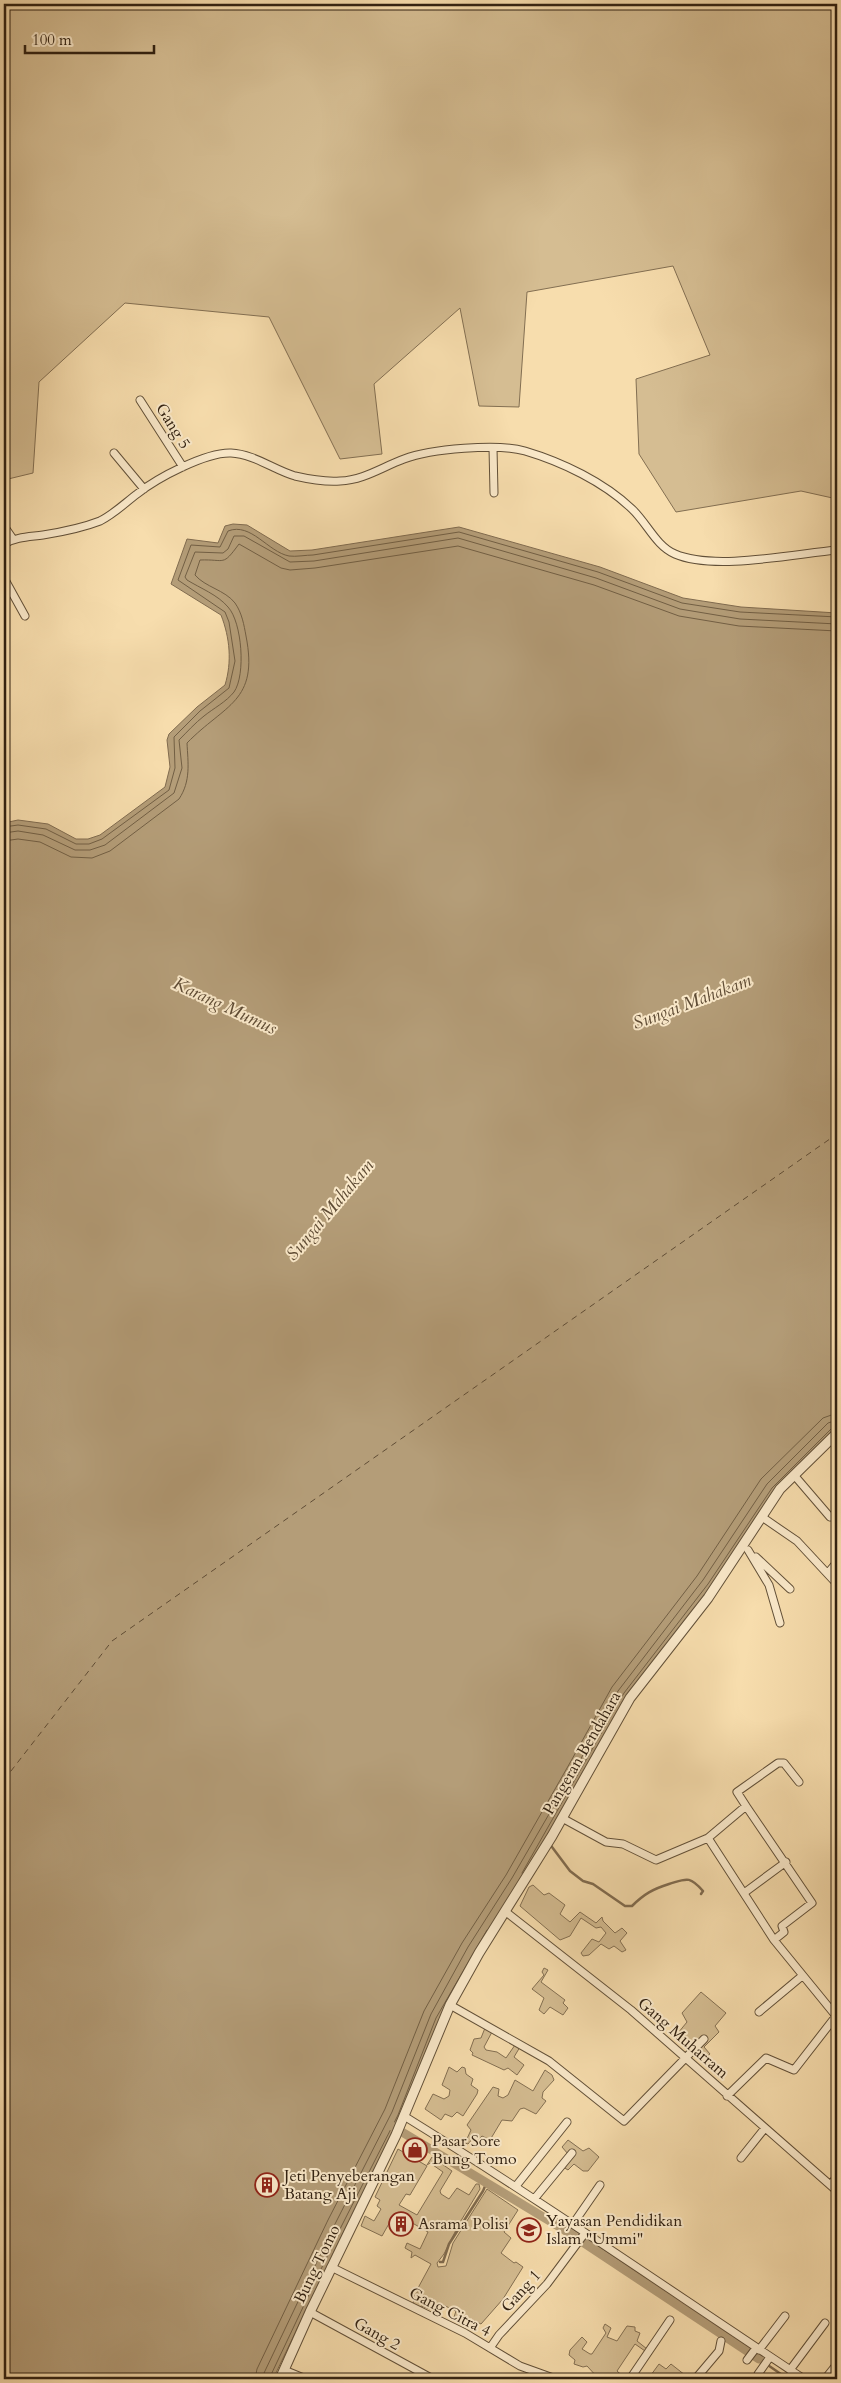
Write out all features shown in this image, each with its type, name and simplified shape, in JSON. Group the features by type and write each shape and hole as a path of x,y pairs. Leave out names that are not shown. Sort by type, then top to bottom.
{"street":[{"name":"Gang 5","path":"140,400 183,467"},
{"path":"493,448 494,493"},
{"path":"4,544 13,539 67,531 96,523 115,512 144,489 183,467 222,454 234,453 296,476 342,481 372,474 402,459 426,453 493,448 521,450 544,457 600,485 633,509 664,548 687,558 725,561 837,550"},
{"path":"114,452 144,489"},
{"path":"4,526 13,539"},
{"path":"4,578 24,616"},
{"name":"Pangeran Bendahara","path":"403,2118 450,2005 479,1953 552,1836 630,1698 745,1548 780,1490 837,1433"},
{"path":"794,1475 830,1517"},
{"path":"762,1517 797,1541 837,1584"},
{"path":"745,1548 790,1589"},
{"path":"745,1548 769,1584 780,1623"},
{"path":"828,1573 837,1562"},
{"path":"774,1940 784,1932 782,1926 812,1904 786,1862 737,1792 778,1763 784,1763 799,1782"},
{"path":"562,1818 606,1842 623,1844 653,1860 708,1838 746,1806"},
{"path":"708,1838 774,1940 836,2016 794,2070 766,2058 727,2096"},
{"path":"744,1893 786,1862"},
{"name":"Gang Muharram","path":"506,1912 571,1961 685,2056 727,2096 837,2191"},
{"path":"759,2012 802,1976"},
{"path":"450,2005 549,2061 586,2088 623,2120 626,2120 685,2056 704,2039"},
{"path":"403,2118 535,2198 730,2328 769,2359 793,2375 804,2379"},
{"name":"Bung Tomo","path":"280,2379 403,2118"},
{"path":"516,2186 567,2122"},
{"path":"741,2158 765,2128"},
{"path":"535,2198 572,2153"},
{"path":"830,2185 837,2177"},
{"path":"573,2224 600,2185"},
{"name":"Gang 1","path":"490,2348 547,2284 585,2232"},
{"name":"Gang Citra 4","path":"332,2267 465,2333 520,2366 556,2379"},
{"name":"Gang 2","path":"310,2312 433,2379"},
{"path":"748,2359 784,2316"},
{"path":"630,2379 670,2320"},
{"path":"793,2375 825,2323"},
{"path":"698,2379 697,2377 719,2351 721,2341"},
{"path":"759,2372 769,2359"},
{"path":"825,2379 837,2364"},
{"path":"284,2370 306,2379"}],"shaded area":[{"path":"4,4 837,4 837,499 801,491 676,512 639,454 636,379 710,355 673,266 527,292 519,407 479,406 460,308 374,384 382,454 340,459 269,317 125,303 39,382 33,473 4,480 4,354 7,345 4,341"},
{"path":"533,1885 544,1895 549,1893 565,1905 560,1914 570,1922 580,1912 596,1923 602,1917 603,1921 615,1933 622,1928 627,1933 620,1941 626,1950 622,1952 614,1946 609,1949 601,1944 589,1955 583,1956 581,1953 592,1939 599,1942 606,1933 601,1927 596,1928 581,1918 570,1936 560,1940 520,1906 529,1887"},
{"path":"544,1968 548,1970 541,1982 565,2000 563,2003 568,2008 563,2015 550,2007 544,2014 539,2010 544,1998 532,1989 544,1975 542,1972"},
{"path":"701,1992 726,2013 715,2026 719,2032 704,2047 710,2054 706,2057 678,2033 687,2022 682,2013"},
{"path":"485,2028 492,2032 484,2047 486,2050 497,2052 506,2058 515,2045 520,2047 514,2057 524,2065 517,2075 508,2068 504,2070 472,2055 473,2053 470,2050 474,2039 481,2038"},
{"path":"449,2067 457,2072 462,2067 465,2068 466,2074 473,2079 471,2085 478,2090 463,2116 457,2112 452,2117 445,2114 441,2120 425,2109 433,2094 444,2099 449,2096 450,2090 442,2085"},
{"path":"545,2070 552,2075 554,2080 543,2092 542,2098 546,2101 536,2114 524,2108 520,2109 512,2121 502,2120 490,2140 482,2136 478,2140 473,2138 468,2144 465,2143 471,2130 467,2125 493,2087 499,2089 498,2096 503,2098 508,2095 515,2080 533,2091"},
{"path":"568,2140 583,2151 589,2148 599,2157 588,2171 583,2171 574,2164 568,2170 560,2165 568,2154 562,2147"},
{"path":"398,2149 427,2166 410,2195 406,2194 399,2205 417,2215 443,2172 430,2163 427,2165 432,2157 452,2171 440,2191 441,2194 449,2199 457,2188 469,2195 476,2184 479,2184 480,2189 444,2254 437,2263 438,2267 446,2266 453,2243 487,2189 518,2210 504,2232 511,2238 501,2253 523,2267 503,2299 481,2324 462,2315 459,2321 454,2317 456,2311 441,2304 438,2312 421,2306 420,2309 413,2305 414,2296 420,2289 418,2288 431,2264 415,2255 411,2258 412,2252 405,2248 407,2243 420,2249 428,2232 395,2213 382,2236 361,2226 365,2216 374,2221 381,2209 377,2206 380,2200 375,2197"},
{"path":"605,2324 611,2328 607,2337 617,2341 627,2326 635,2327 635,2331 640,2333 637,2341 647,2349 645,2351 635,2344 617,2371 626,2379 599,2379 587,2366 583,2367 574,2364 575,2360 569,2355 570,2350 582,2337 587,2342 582,2349 592,2354 606,2333 603,2328"},
{"path":"659,2364 666,2369 671,2364 690,2379 648,2379"}],"water":[{"path":"233,524 247,525 290,551 312,550 459,527 600,567 683,598 741,607 837,613 837,1430 776,1491 712,1587 628,1696 588,1770 478,1953 383,2158 345,2229 273,2379 4,2379 4,823 18,820 48,824 76,839 88,839 100,835 165,787 170,767 167,740 169,734 197,707 225,685 229,668 228,641 221,615 171,584 187,539 218,543 225,526"}],"waterway":[{"path":"549,1843 570,1871 625,1906 632,1906 645,1895 658,1888 684,1880 694,1882 703,1891 701,1894"},
{"path":"392,2126 563,2229 759,2359"},
{"path":"440,2262 443,2262 449,2244 486,2184"},
{"path":"759,2359 788,2379"}],"ferry route":[{"path":"4,1780 112,1641 837,1134"}],"place":[{"name":"Pasar Sore Bung Tomo","path":"415,2150"},
{"name":"Jeti Penyeberangan Batang Aji","path":"267,2185"},
{"name":"Asrama Polisi","path":"401,2224"},
{"name":"Yayasan Pendidikan Islam \"Ummi\"","path":"529,2230"}],"water label":[{"name":"Sungai Mahakam","path":"692,1002"},
{"name":"Karang Mumus","path":"225,1006"},
{"name":"Sungai Mahakam","path":"330,1210"}]}
